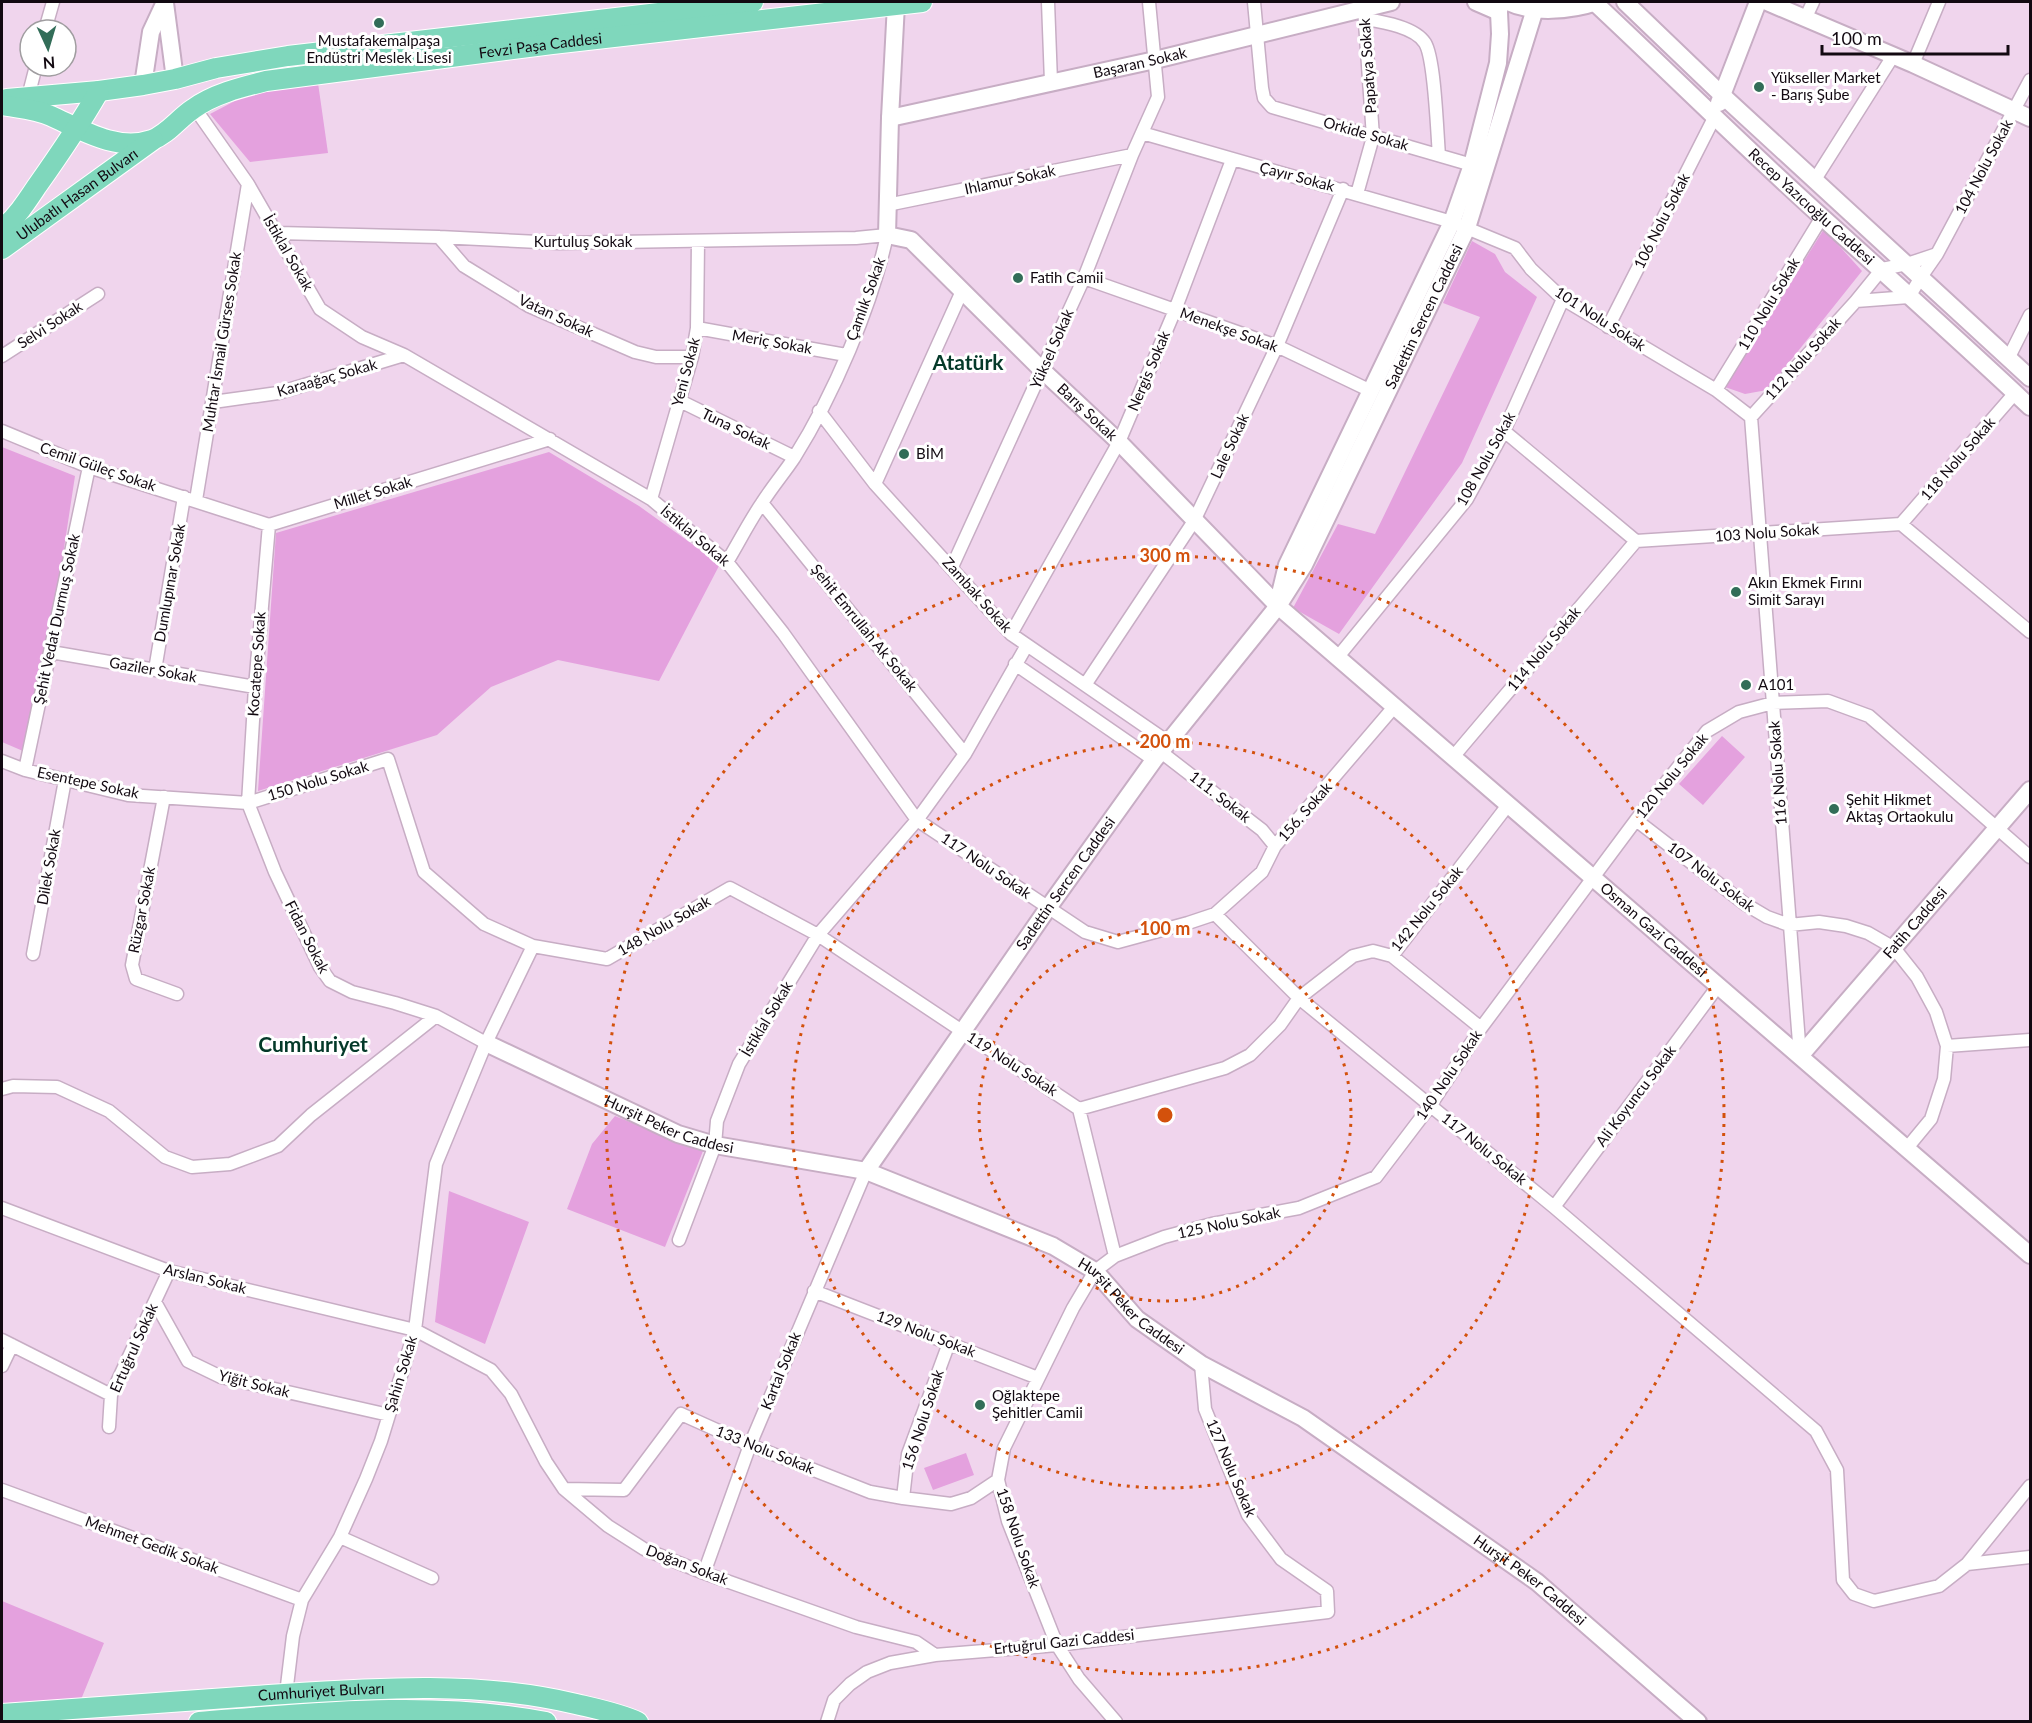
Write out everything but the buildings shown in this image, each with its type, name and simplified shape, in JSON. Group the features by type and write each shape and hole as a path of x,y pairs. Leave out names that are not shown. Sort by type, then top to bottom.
{"main road":[{"name":"Fevzi Paşa Caddesi","path":"2,105 29,103 143,85 216,68 288,56 709,4 753,2"},
{"name":"Fevzi Paşa Caddesi","path":"2,99 29,103 76,129 97,137 136,143 154,139 174,126 194,107 238,88 266,81 552,44 922,2"},
{"path":"175,79 194,107"},
{"name":"Ulubatlı Hasan Bulvarı","path":"2,249 9,226 76,129 99,91"},
{"name":"Ulubatlı Hasan Bulvarı","path":"9,226 154,139"},
{"name":"Cumhuriyet Bulvarı","path":"2,1714 286,1694 447,1687 507,1691 555,1699 624,1716 638,1722"},
{"name":"Cumhuriyet Bulvarı","path":"199,1722 282,1715 421,1710 505,1714 546,1722"}],"street":[{"path":"48,18 53,2"},
{"path":"165,2 175,79"},
{"path":"143,85 151,32 165,2"},
{"path":"1048,2 1051,82"},
{"name":"Yüksel Sokak","path":"952,567 1084,278 1132,155 1158,97 1149,2"},
{"path":"1254,2 1257,35"},
{"name":"Başaran Sokak","path":"890,118 1155,60 1257,35 1365,14 1391,2"},
{"path":"1476,2 1535,9 1567,8 1596,2"},
{"name":"Recep Yazıcıoğlu Caddesi","path":"1596,2 1822,217 1882,269 2031,407"},
{"name":"Recep Yazıcıoğlu Caddesi","path":"1625,2 1814,181 2031,378"},
{"path":"1715,116 1758,2"},
{"path":"1767,2 1806,17 2031,118"},
{"path":"1806,17 1813,2"},
{"path":"1912,64 1939,2"},
{"name":"Çamlık Sokak","path":"727,562 762,503 794,458 819,411 846,355 879,269 887,235 896,4"},
{"name":"Sadettin Sercen Caddesi","path":"1278,606 1287,565 1371,391 1460,225 1472,165 1498,63 1502,5"},
{"name":"Sadettin Sercen Caddesi","path":"866,1171 1048,908 1161,751 1278,606 1304,565 1460,225 1535,9"},
{"path":"1365,14 1393,24 1425,42 1431,59 1439,155"},
{"name":"Papatya Sokak","path":"1357,194 1373,137 1365,14"},
{"name":"Orkide Sokak","path":"1257,35 1264,99 1272,107 1472,165"},
{"path":"1814,181 1893,56"},
{"path":"29,103 34,78"},
{"name":"104 Nolu Sokak","path":"1910,297 1937,254 2031,80"},
{"name":"İstiklal Sokak","path":"194,107 248,184 320,309 362,337 404,355 651,499 727,562 783,633 917,820 818,935 739,1064 717,1121 715,1145 679,1240"},
{"name":"106 Nolu Sokak","path":"1608,327 1715,116"},
{"name":"Çayır Sokak","path":"1142,133 1232,160 1343,189 1460,225"},
{"name":"Ihlamur Sokak","path":"887,205 1132,155"},
{"name":"Nergis Sokak","path":"1011,634 1119,442 1175,310 1232,160"},
{"name":"Muhtar İsmail Gürses Sokak","path":"190,499 213,402 248,184"},
{"name":"Lale Sokak","path":"1085,685 1194,520 1277,346 1343,189"},
{"name":"110 Nolu Sokak","path":"1716,390 1822,217"},
{"name":"101 Nolu Sokak","path":"1460,225 1515,248 1531,269 1563,299 1716,390 1751,417"},
{"name":"Kurtuluş Sokak","path":"278,233 559,243 698,242 856,238 887,235"},
{"name":"Barış Sokak","path":"887,235 911,240 1042,370 1119,442 1278,606"},
{"name":"Vatan Sokak","path":"439,237 464,266 529,306 635,352 656,357 692,357"},
{"name":"Yeni Sokak","path":"651,499 692,357 697,328 698,242"},
{"path":"1882,269 1937,254"},
{"name":"112 Nolu Sokak","path":"1751,417 1882,269"},
{"name":"Menekşe Sokak","path":"1084,278 1277,346 1371,391"},
{"path":"876,483 962,291"},
{"name":"Selvi Sokak","path":"2,356 98,294"},
{"path":"1856,301 1910,297"},
{"name":"108 Nolu Sokak","path":"1337,658 1467,499 1504,431 1563,299"},
{"path":"2009,357 2031,315"},
{"name":"Meriç Sokak","path":"697,328 846,355"},
{"name":"Karaağaç Sokak","path":"213,402 278,393 404,355"},
{"name":"118 Nolu Sokak","path":"1901,524 2015,393"},
{"name":"Tuna Sokak","path":"678,400 794,458"},
{"name":"Zambak Sokak","path":"819,411 876,483 1011,634 1085,685 1161,751"},
{"name":"116 Nolu Sokak","path":"1751,417 1800,1056"},
{"name":"Cemil Güleç Sokak","path":"2,431 89,467 190,499"},
{"path":"1504,431 1636,541"},
{"name":"Millet Sokak","path":"269,525 550,439"},
{"name":"Şehit Vedat Durmuş Sokak","path":"25,770 89,467"},
{"path":"190,499 269,525"},
{"name":"Dumlupınar Sokak","path":"155,670 190,499"},
{"name":"Şehit Emrullah Ak Sokak","path":"762,503 965,754"},
{"path":"1901,524 2031,632"},
{"name":"103 Nolu Sokak","path":"1636,541 1901,524"},
{"name":"Kocatepe Sokak","path":"248,803 269,525"},
{"name":"114 Nolu Sokak","path":"1453,757 1636,541"},
{"name":"Osman Gazi Caddesi","path":"1278,606 1718,986 2029,1250"},
{"path":"917,820 965,754 1027,645"},
{"name":"Gaziler Sokak","path":"51,652 255,687"},
{"path":"1015,664 1161,751"},
{"name":"120 Nolu Sokak","path":"1594,878 1636,820 1707,731 1739,712 1773,703 1828,702 1869,716 2031,857"},
{"name":"156. Sokak","path":"1215,914 1262,872 1275,846 1394,707"},
{"name":"111. Sokak","path":"1161,751 1262,830 1275,846"},
{"name":"150 Nolu Sokak","path":"248,803 388,759"},
{"name":"148 Nolu Sokak","path":"388,759 424,872 484,924 533,946 607,958 730,888 818,935"},
{"name":"Esentepe Sokak","path":"2,760 25,770 128,795 248,803"},
{"name":"Dilek Sokak","path":"33,954 65,780"},
{"name":"Fatih Caddesi","path":"1800,1056 2031,790"},
{"name":"Rüzgar Sokak","path":"164,797 132,965 136,979 177,994"},
{"name":"Fidan Sokak","path":"248,803 275,872 320,967 330,981 352,992 436,1016 486,1043"},
{"name":"142 Nolu Sokak","path":"1079,1109 1225,1068 1250,1055 1280,1025 1299,998 1353,956 1373,951 1392,956 1508,805"},
{"name":"117 Nolu Sokak","path":"917,820 1085,932 1118,942 1215,914 1299,998 1554,1207 1816,1431 1837,1470 1843,1580 1854,1594 1874,1601 1939,1586 1967,1564"},
{"name":"107 Nolu Sokak","path":"1636,820 1745,904 1767,917 1789,925 1819,921 1845,926 1868,933 1894,948"},
{"name":"140 Nolu Sokak","path":"1299,1208 1376,1177 1431,1106 1481,1028 1594,878"},
{"name":"119 Nolu Sokak","path":"818,935 1079,1109"},
{"name":"Şahin Sokak","path":"286,1694 292,1636 302,1600 340,1537 366,1479 389,1415 415,1330 436,1164 486,1043 533,946"},
{"path":"1894,948 1917,977 1932,1003 1947,1046 1944,1079 1931,1119 1907,1148"},
{"path":"1392,956 1481,1028"},
{"name":"Ali Koyuncu Sokak","path":"1554,1207 1718,986"},
{"path":"2,1089 14,1086 57,1087 109,1111 165,1156 192,1167 230,1164 278,1146 311,1115 436,1016"},
{"path":"1947,1046 2031,1040"},
{"name":"Hurşit Peker Caddesi","path":"486,1043 678,1134 715,1145 866,1171 1053,1246 1095,1271 1137,1318 1201,1364 1302,1418 1537,1582 1698,1722"},
{"path":"1079,1109 1115,1256"},
{"name":"Kartal Sokak","path":"704,1573 750,1445 866,1171"},
{"name":"Arslan Sokak","path":"2,1208 169,1271 415,1330"},
{"name":"125 Nolu Sokak","path":"1095,1271 1115,1256 1164,1237 1212,1224 1299,1208"},
{"name":"Ertuğrul Sokak","path":"110,1427 111,1395 169,1271"},
{"name":"158 Nolu Sokak","path":"1095,1271 1073,1308 1004,1448 998,1480 1008,1521 1057,1645 1079,1679 1116,1722"},
{"name":"129 Nolu Sokak","path":"814,1291 1038,1377"},
{"name":"Yiğit Sokak","path":"155,1302 188,1361 221,1377 389,1415"},
{"name":"Doğan Sokak","path":"415,1330 491,1370 511,1394 546,1462 564,1489 608,1526 644,1549 704,1573 856,1627 916,1642 935,1654"},
{"path":"2,1366 7,1342 111,1395"},
{"name":"156 Nolu Sokak","path":"903,1498 908,1454 948,1343"},
{"name":"127 Nolu Sokak","path":"1201,1364 1205,1409 1248,1515 1281,1559 1327,1591 1328,1612"},
{"name":"133 Nolu Sokak","path":"564,1489 624,1490 681,1414 750,1445 870,1492 951,1504 970,1498 998,1480"},
{"path":"1967,1564 2031,1486"},
{"name":"Mehmet Gedik Sokak","path":"2,1491 302,1600"},
{"path":"340,1537 432,1578"},
{"path":"1967,1564 2031,1557"},
{"name":"Ertuğrul Gazi Caddesi","path":"827,1722 834,1700 850,1684 867,1672 891,1663 935,1654 1057,1645 1328,1612"}],"shaded area":[{"path":"318,83 328,153 250,162 210,114 250,93"},
{"path":"1824,229 1862,271 1767,390 1745,394 1725,387"},
{"path":"1472,241 1495,254 1505,272 1537,297 1462,463 1339,634 1293,608 1338,524 1375,534 1480,317 1443,303"},
{"path":"2,447 75,476 47,660 23,751 2,742"},
{"path":"549,452 639,506 720,564 659,681 558,660 491,687 437,735 258,791 276,533"},
{"path":"1722,736 1745,757 1703,805 1679,784"},
{"path":"615,1116 703,1151 665,1247 567,1209 592,1144"},
{"path":"449,1191 529,1222 485,1344 435,1322"},
{"path":"966,1453 974,1475 933,1490 924,1468"},
{"path":"2,1601 104,1643 80,1702 2,1707"}],"place":[{"name":"Mustafakemalpaşa Endüstri Meslek Lisesi","path":"379,23"},
{"name":"Yükseller Market - Barış Şube","path":"1759,87"},
{"name":"Fatih Camii","path":"1018,278"},
{"name":"BİM","path":"904,454"},
{"name":"Akın Ekmek Fırını Simit Sarayı","path":"1736,592"},
{"name":"A101","path":"1746,685"},
{"name":"Şehit Hikmet Aktaş Ortaokulu","path":"1834,809"},
{"name":"Oğlaktepe Şehitler Camii","path":"980,1405"}],"district":[{"name":"Atatürk","path":"968,363"},
{"name":"Cumhuriyet","path":"313,1045"}]}
